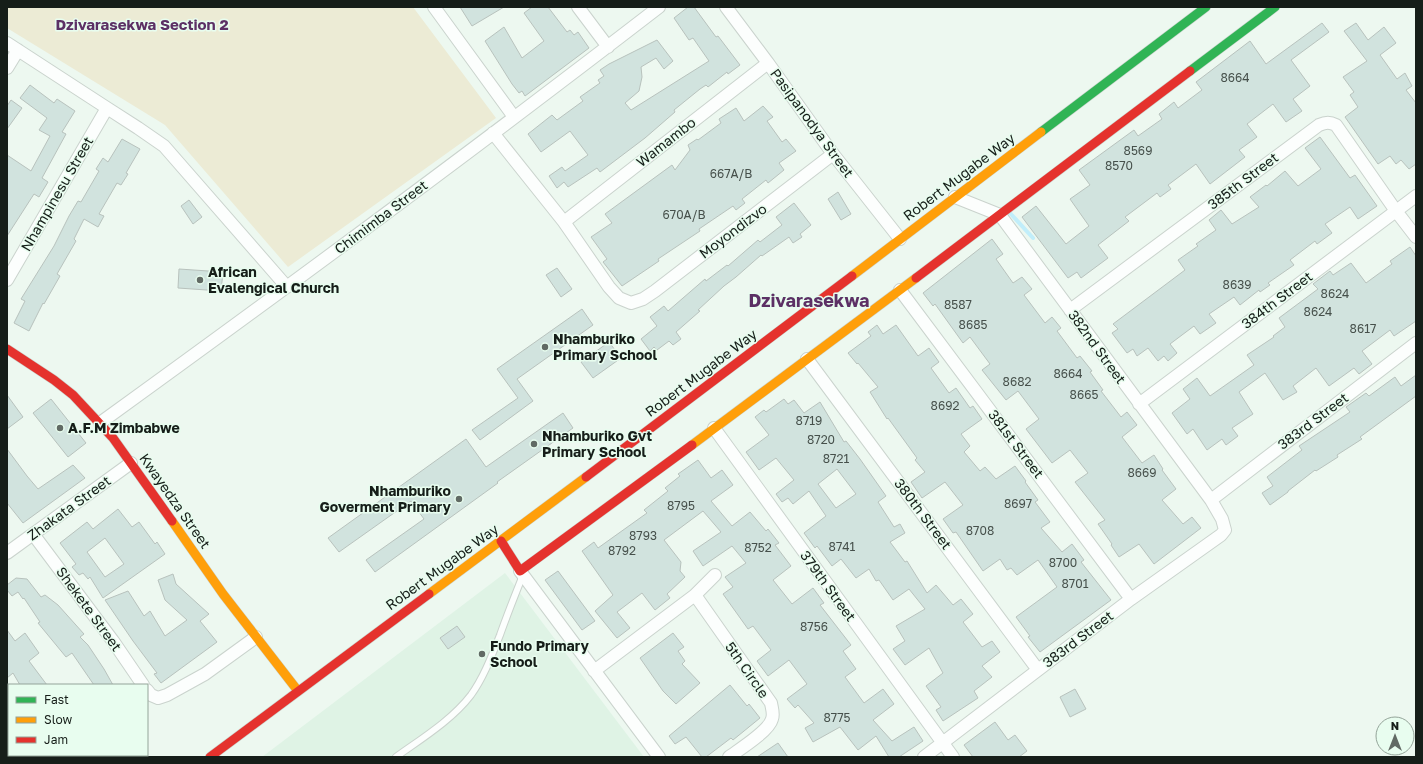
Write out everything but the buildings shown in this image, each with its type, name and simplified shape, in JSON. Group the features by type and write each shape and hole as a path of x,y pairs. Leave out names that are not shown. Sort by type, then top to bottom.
{"street":[{"path":"434,7 514,117"},
{"path":"578,7 608,47"},
{"name":"Chimimba Street","path":"100,424 287,287 608,47 659,7"},
{"name":"Pasipanodya Street","path":"726,7 833,154 900,239"},
{"name":"Robert Mugabe Way","path":"210,757 501,541 1206,7"},
{"path":"522,573 1275,7"},
{"path":"7,43 145,132 164,146 287,287"},
{"path":"7,68 18,50"},
{"name":"Wamambo","path":"564,222 768,63"},
{"name":"Nhampinesu Street","path":"7,280 107,108"},
{"name":"385th Street","path":"1070,310 1325,122 1331,122 1336,125 1396,210"},
{"path":"493,133 564,222"},
{"name":"Moyondizvo","path":"564,222 609,287 619,298 630,303 643,299 655,291 833,154"},
{"name":"384th Street","path":"1139,404 1416,196"},
{"path":"955,197 1000,215"},
{"path":"1396,210 1416,237"},
{"name":"382nd Street","path":"1000,215 1211,500 1222,520"},
{"name":"381st Street","path":"900,290 1131,599"},
{"name":"383rd Street","path":"1211,500 1416,343"},
{"name":"Kwayedza Street","path":"7,349 54,380 73,395 113,438 256,637 298,691"},
{"name":"380th Street","path":"807,359 1038,670"},
{"name":"379th Street","path":"714,428 953,757"},
{"name":"Zhakata Street","path":"7,553 131,463"},
{"name":"383rd Street","path":"924,757 1131,599 1221,535 1225,530 1222,520"},
{"name":"Shekete Street","path":"33,534 113,641 142,684"},
{"path":"501,541 522,573 659,757"},
{"path":"594,671 695,595 715,575"},
{"name":"5th Circle","path":"695,595 771,703 773,712 769,727 729,757"},
{"path":"148,691 158,698 167,695 205,674 256,637"}],"lane":[{"path":"396,757 434,730 470,696 478,684 492,654 522,573"}],"shaded area":[{"path":"7,7 413,7 496,118 288,267 165,125 7,28"},
{"name":"Fundo Primary School","path":"505,573 644,757 262,757"}],"waterway":[{"path":"1010,213 1033,238"}],"traffic: fast":[{"path":"1041,132 1206,7"},
{"path":"1190,71 1275,7"}],"traffic: slow":[{"path":"852,276 1041,132"},
{"path":"692,445 916,278"},
{"path":"429,594 586,477"},
{"path":"172,521 223,594 298,691"}],"traffic: jam":[{"path":"916,278 1190,71"},
{"path":"586,477 852,276"},
{"path":"7,349 54,380 73,395 113,438 172,521"},
{"path":"501,541 520,571 692,445"},
{"path":"210,757 429,594"}],"place":[{"name":"African Evalengical Church","path":"200,280"},
{"name":"Nhamburiko Primary School","path":"545,347"},
{"name":"A.F.M Zimbabwe","path":"60,428"},
{"name":"Nhamburiko Gvt Primary School","path":"534,444"},
{"name":"Nhamburiko Goverment Primary","path":"459,499"},
{"name":"Fundo Primary School","path":"482,654"}],"district":[{"name":"Dzivarasekwa Section 2","path":"142,25"},
{"name":"Dzivarasekwa","path":"809,301"}]}
